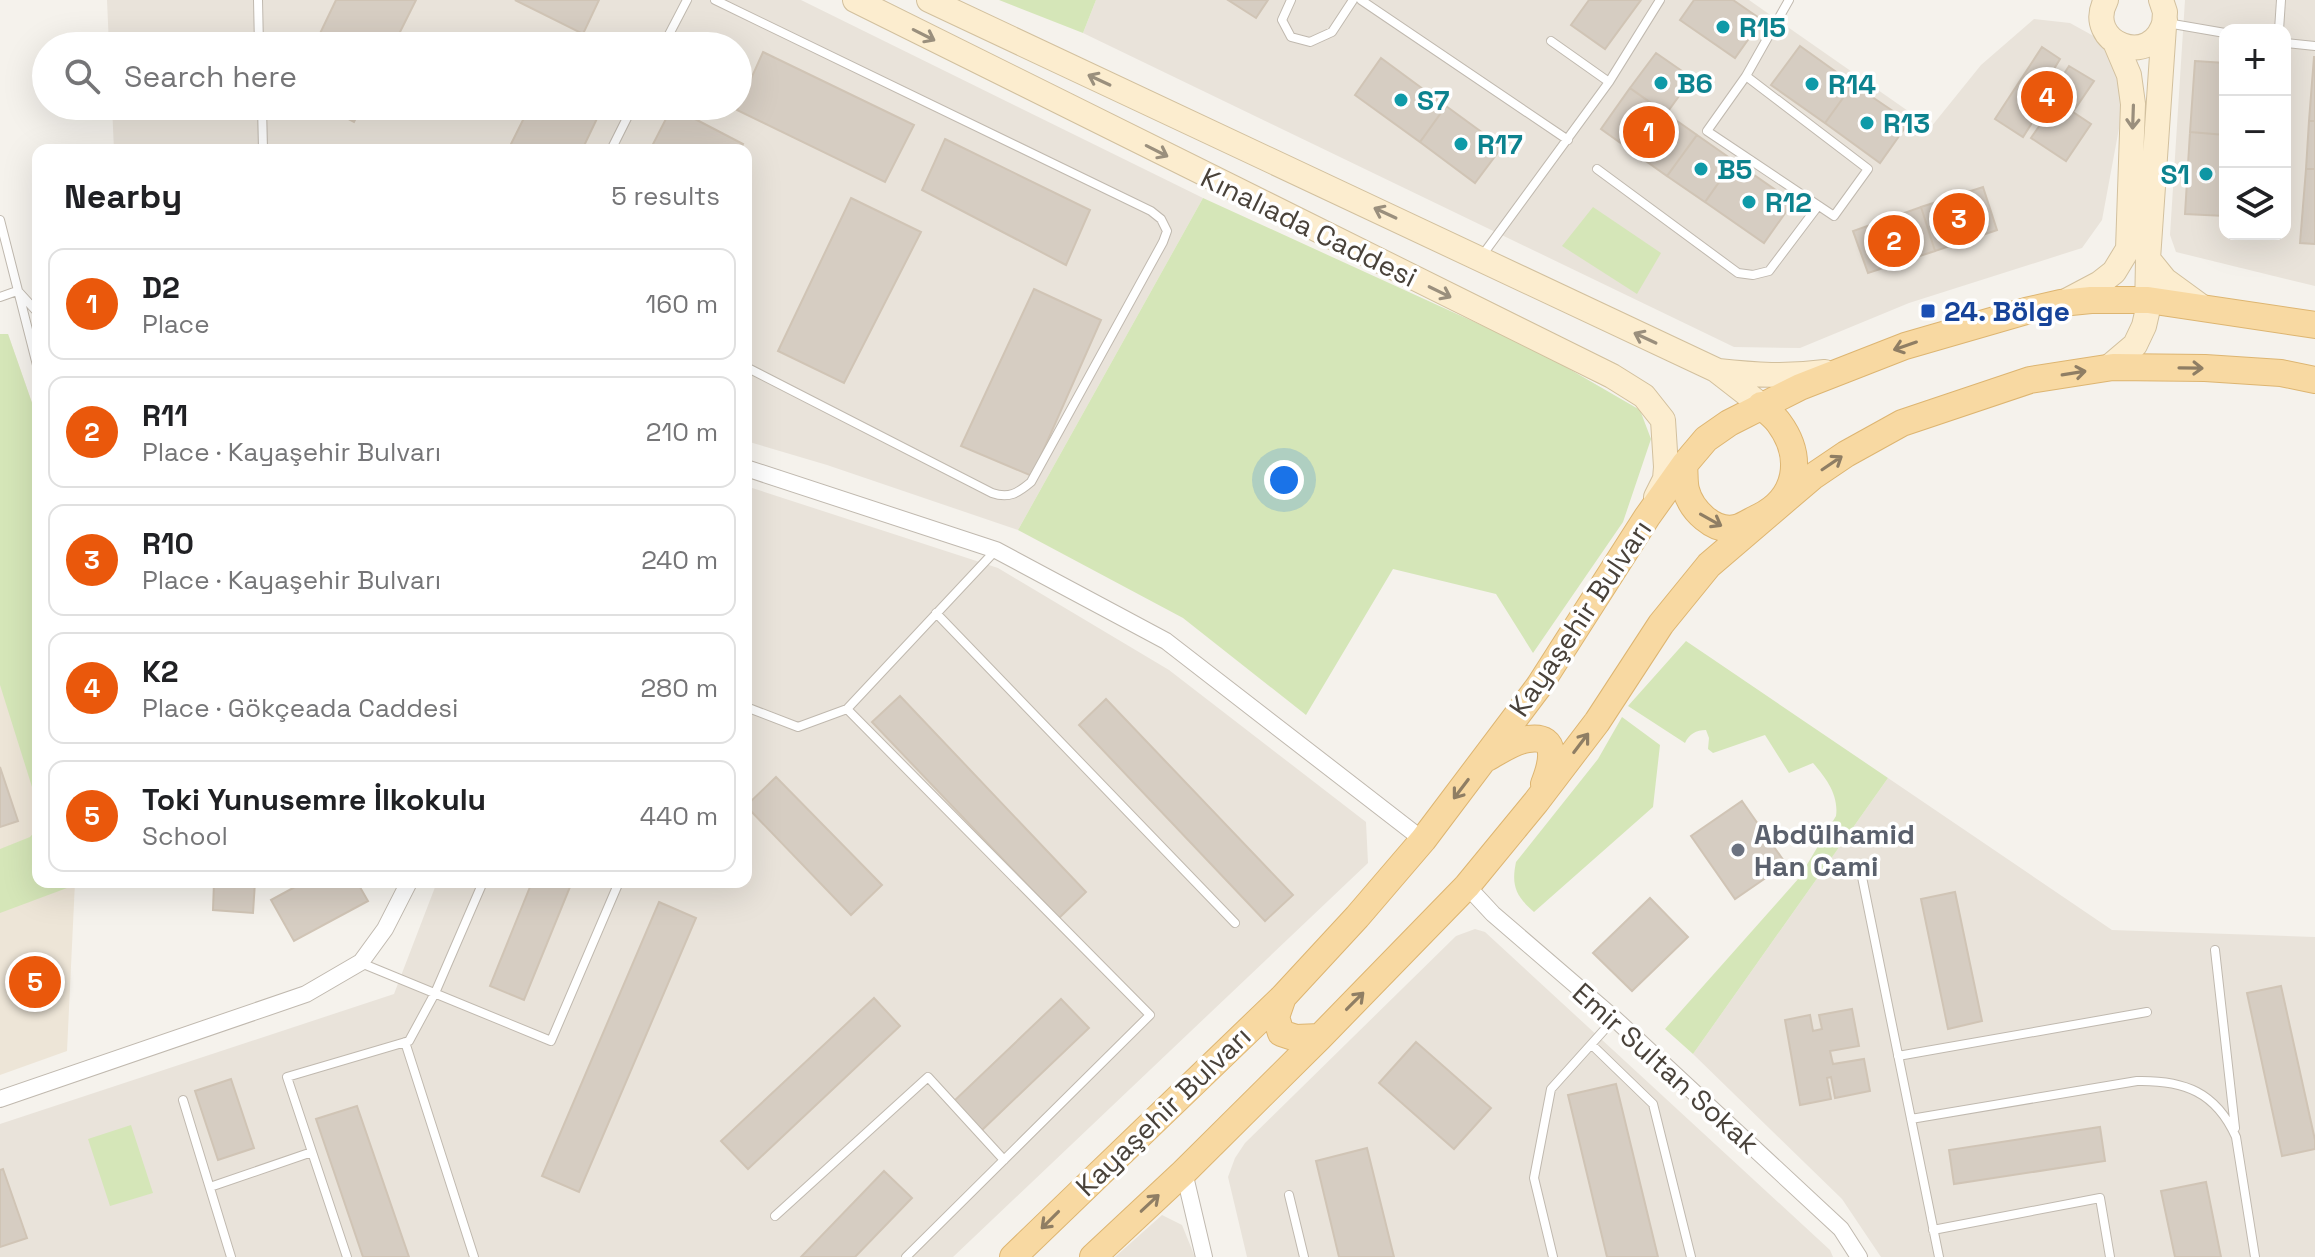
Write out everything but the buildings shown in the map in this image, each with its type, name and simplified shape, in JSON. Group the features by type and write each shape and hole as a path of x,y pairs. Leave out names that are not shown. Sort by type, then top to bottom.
{"main road":[{"name":"Kınalıada Caddesi","path":"855,0 1612,376 1644,396 1663,420 1684,465"},
{"name":"Kınalıada Caddesi","path":"929,0 1716,370 1761,405"},
{"path":"2106,0 2101,16 2103,26 2107,35 2124,47 2145,46 2161,33 2164,8"},
{"path":"2109,367 2135,345 2144,326 2148,300 2164,8"},
{"path":"2061,303 2100,283 2114,272 2128,249 2133,104 2129,75 2115,42"},
{"path":"2148,259 2165,280 2202,307"},
{"name":"Kayaşehir Bulvarı","path":"1013,1257 1283,997 1423,840 1539,686 1647,517 1706,439 1761,405 1905,346 2061,303 2148,300 2315,325"},
{"name":"Kayaşehir Bulvarı","path":"1093,1257 1184,1172 1467,886 1597,722 1661,624 1709,565 1837,459 1902,423 2030,380 2109,367 2218,369 2281,373 2315,380"},
{"path":"1716,370 1762,376 1794,376 1847,369"},
{"path":"1684,465 1686,492 1699,514 1714,525 1735,528 1771,511 1788,491 1795,468 1793,453 1783,430 1761,405"},
{"path":"1647,517 1665,479 1663,420"},
{"path":"1482,761 1513,743 1527,739 1547,743 1553,753 1552,764 1536,802"},
{"path":"1283,997 1276,1017 1281,1033 1296,1038 1320,1037"}],"street":[{"path":"752,470 996,550 1166,641 1423,840"},
{"name":"Emir Sultan Sokak","path":"1467,886 1493,914 1615,1019 1841,1229 1859,1257"},
{"path":"0,1099 306,994 361,962 385,929 406,888"},
{"path":"1184,1172 1204,1257"}],"lane":[{"path":"258,0 259,32"},
{"path":"670,32 687,0"},
{"path":"715,0 1151,211 1161,219 1167,231 1031,482 1011,495 1003,497 992,493 752,370"},
{"path":"1291,0 1282,20 1291,37 1310,42 1332,32 1353,0"},
{"path":"1361,0 1568,140"},
{"path":"1480,258 1609,82 1660,0"},
{"path":"1746,76 1868,169 1834,216 1707,131 1746,76 1789,0"},
{"path":"2279,24 2281,0"},
{"path":"2164,8 2219,31"},
{"path":"1551,41 1609,82"},
{"path":"2291,44 2315,46"},
{"path":"262,120 263,144"},
{"path":"614,144 626,120"},
{"path":"1597,169 1738,273 1753,275 1769,271 1818,206"},
{"path":"0,220 32,347"},
{"path":"0,297 17,291"},
{"path":"17,291 32,307"},
{"path":"752,709 798,727 847,709 996,550"},
{"path":"936,613 1235,923"},
{"path":"847,709 1150,1015 906,1257"},
{"path":"1861,872 1939,1257"},
{"path":"347,1257 287,1077 409,1041 435,993 480,888"},
{"path":"361,962 551,1041 616,888"},
{"path":"2215,950 2236,1137 2255,1257"},
{"path":"1898,1056 2147,1012"},
{"path":"1553,1257 1534,1178 1551,1089 1615,1019"},
{"path":"405,1042 474,1257"},
{"path":"1592,1045 1653,1104 1691,1257"},
{"path":"775,1216 928,1077 1004,1160"},
{"path":"1911,1119 2137,1081 2158,1081 2200,1093 2217,1105 2236,1137"},
{"path":"183,1100 231,1257"},
{"path":"210,1187 312,1152"},
{"path":"1289,1195 1304,1257"},
{"path":"1933,1230 2100,1198 2110,1257"}],"shaded area":[{"path":"107,0 801,0 1203,198 1018,530 752,443 752,144 114,144 113,120 752,120 752,32 108,32"},
{"path":"1096,0 1749,0 1931,127 1981,65 2034,19 2070,23 2099,39 2120,68 2125,96 2102,220 2082,248 1909,303 1800,348 1734,347 1083,33"},
{"path":"2185,0 2315,0 2315,286 2176,252 2170,235"},
{"path":"0,334 8,334 32,403 32,888 75,888 67,1051 0,1075"},
{"path":"752,488 998,568 1169,670 1366,822 1368,863 953,1257 0,1257 0,1124 394,994 435,888 752,888"},
{"path":"1888,778 2112,930 2315,937 2315,1257 1881,1257 1842,1199 1693,1054"},
{"path":"1475,929 1485,932 1830,1250 1833,1257 1247,1257 1228,1177 1245,1143 1456,936"},
{"path":"1162,1215 1182,1225 1195,1257 1115,1257"}],"green space":[{"path":"999,0 1096,0 1083,33"},
{"path":"1203,198 1540,352 1640,410 1651,439 1623,522 1533,653 1496,594 1393,569 1306,715 1183,618 1018,530"},
{"path":"1593,207 1661,253 1637,294 1562,246"},
{"path":"0,334 8,334 32,403 32,787 0,685"},
{"path":"1686,641 1888,778 1693,1054 1665,1029 1799,878 1836,816 1836,801 1813,763 1789,773 1765,735 1713,753 1708,749 1706,730 1693,733 1685,743 1628,706"},
{"path":"1622,717 1660,745 1653,807 1534,912 1516,890 1516,862 1598,759"},
{"path":"32,835 32,888 67,888 0,913 0,849"},
{"path":"131,1125 153,1193 110,1206 88,1139"}],"place":[{"name":"R15","path":"1723,27"},
{"name":"B6","path":"1661,83"},
{"name":"R14","path":"1812,84"},
{"name":"K2","path":"2047,97"},
{"name":"S7","path":"1401,100"},
{"name":"R13","path":"1867,123"},
{"name":"D2","path":"1649,132"},
{"name":"R17","path":"1461,144"},
{"name":"B5","path":"1701,169"},
{"name":"S1","path":"2206,174"},
{"name":"R12","path":"1749,202"},
{"name":"R10","path":"1959,219"},
{"name":"R11","path":"1894,241"},
{"name":"24. Bölge","path":"1928,311"},
{"name":"Abdülhamid Han Cami","path":"1738,850"},
{"name":"Toki Yunusemre İlkokulu","path":"35,982"}]}
